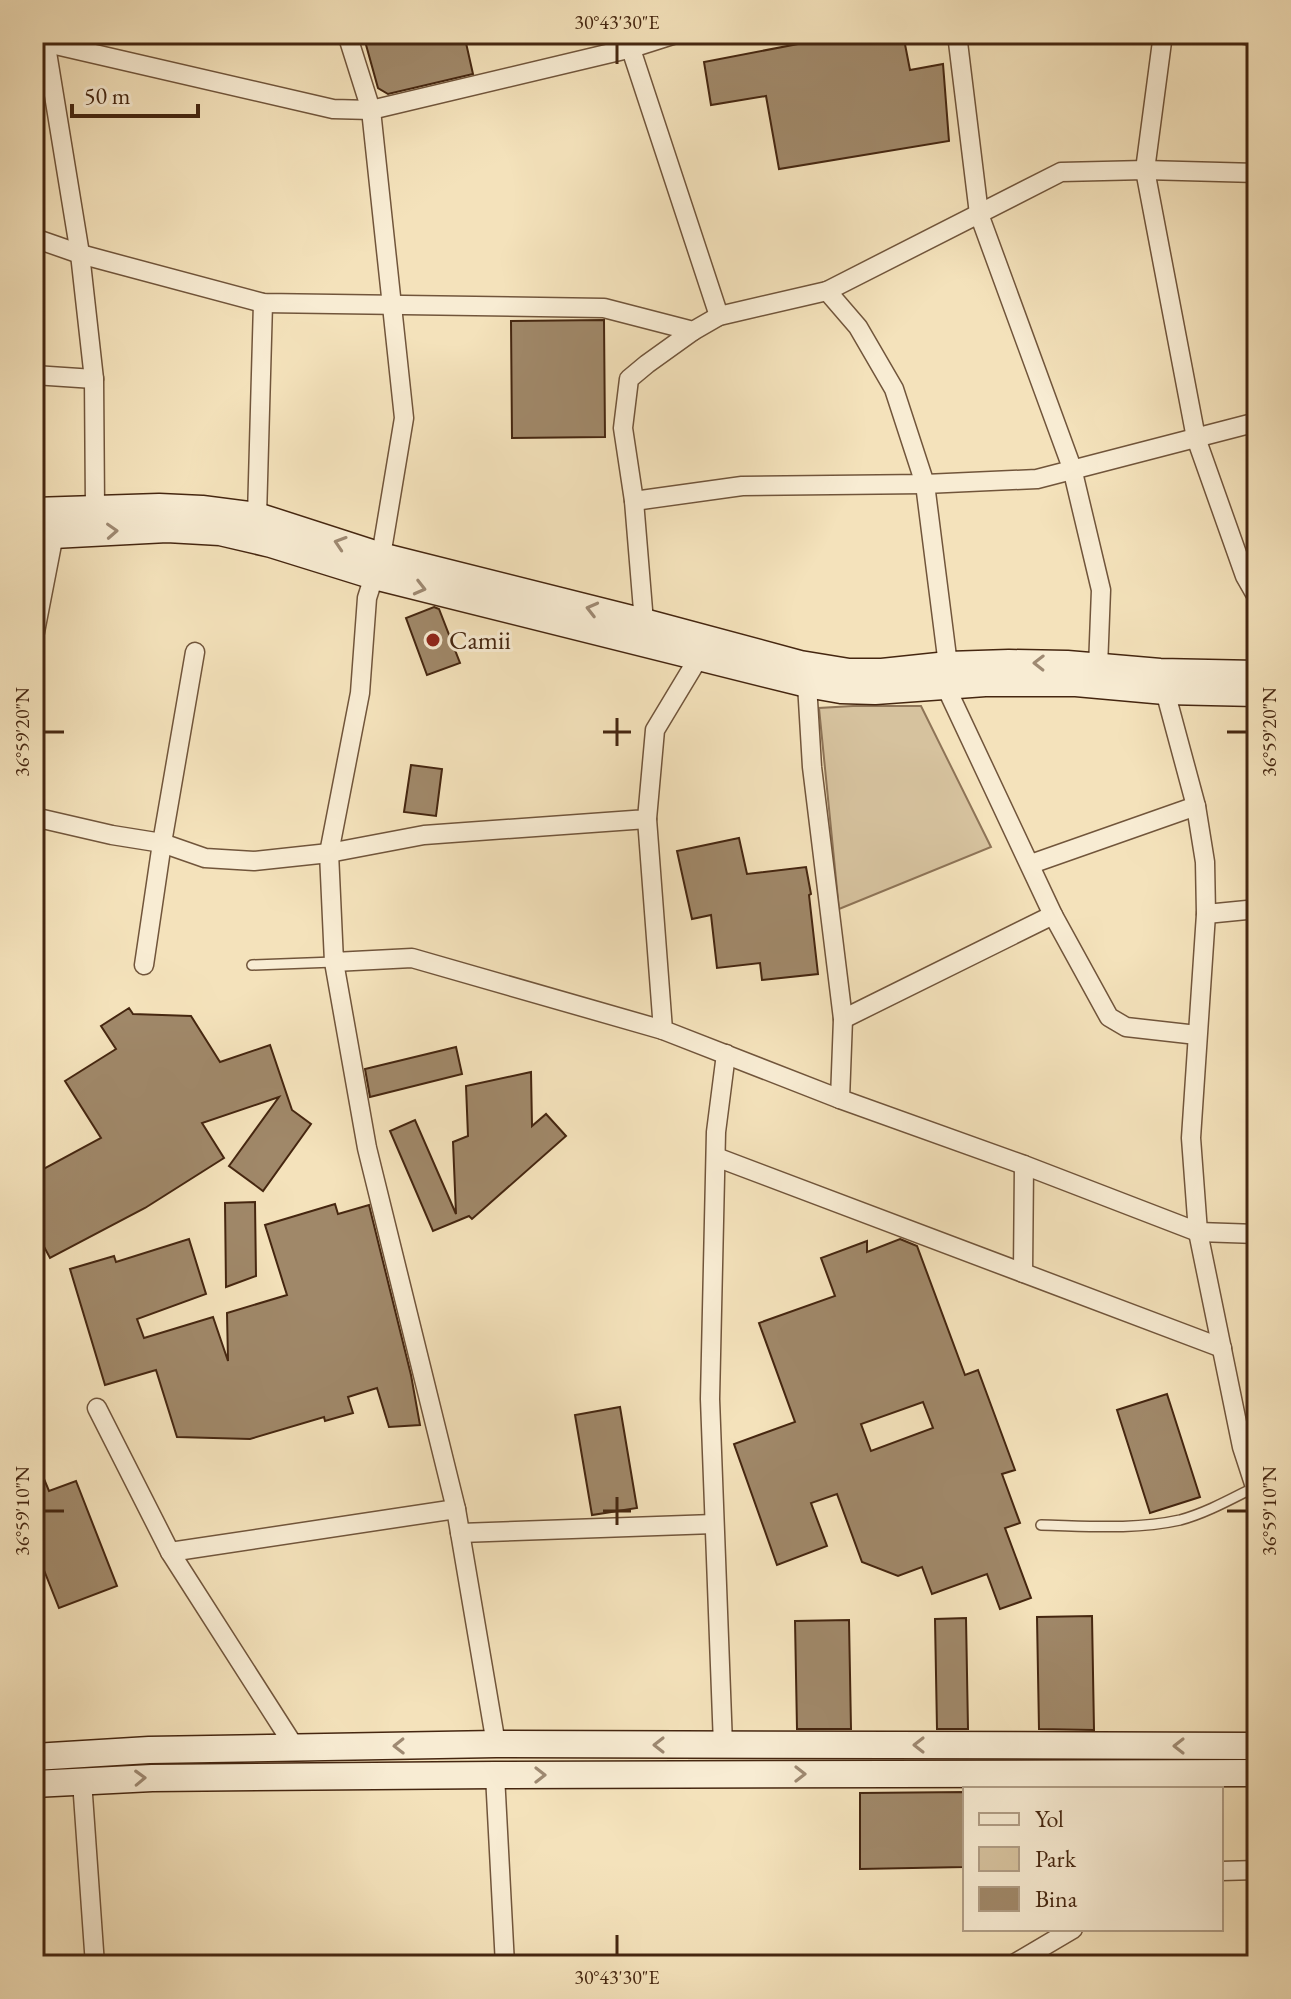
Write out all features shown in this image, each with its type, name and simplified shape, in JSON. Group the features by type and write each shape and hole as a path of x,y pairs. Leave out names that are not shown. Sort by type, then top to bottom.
{"street":[{"path":"347,34 371,110 404,418 378,566 367,598 360,693 329,853 334,962 367,1148 456,1509 496,1744 505,1965"},
{"path":"95,508 94,379 80,254 41,38 333,109 371,110 629,41 676,34"},
{"path":"957,34 979,214 1072,468 1101,590 1098,667"},
{"path":"1163,34 1145,170 1196,438 1251,574 1257,597"},
{"path":"1239,34 1257,37"},
{"path":"629,41 719,316"},
{"path":"644,622 634,501 623,428 629,379 647,364 719,316 827,291 1061,172 1145,170 1257,173"},
{"path":"34,238 80,254 263,303 604,308 693,331"},
{"path":"827,291 858,327 894,389 925,484 947,675 1053,915 1109,1017 1126,1027 1197,1035"},
{"path":"257,516 263,303"},
{"path":"34,375 94,379"},
{"path":"634,501 742,486 1037,479 1257,422"},
{"path":"34,511 187,508 257,516 378,566 699,657 841,690 875,691 1009,663 1098,667 1162,682 1257,693"},
{"path":"34,637 44,535 167,529 220,532 644,622 800,664 849,672 947,675 985,683 1162,682 1257,674"},
{"path":"144,965 195,652"},
{"path":"663,1030 647,819 655,730 699,657"},
{"path":"1162,682 1196,806 1205,862 1206,914 1191,1138 1198,1232 1242,1447 1256,1490"},
{"path":"807,684 812,767 843,1019 840,1099"},
{"path":"1031,864 1196,806"},
{"path":"34,817 162,843 205,858 254,861 329,853 424,835 647,819"},
{"path":"1206,914 1257,909"},
{"path":"843,1019 1053,915"},
{"path":"334,962 412,958 663,1030 1198,1232 1257,1234"},
{"path":"723,1745 710,1399 716,1132 726,1054"},
{"path":"716,1157 1222,1348"},
{"path":"1023,1273 1024,1165"},
{"path":"97,1408 170,1552 296,1749"},
{"path":"170,1552 456,1509"},
{"path":"460,1533 714,1524"},
{"path":"34,1757 149,1750 496,1744 1257,1746"},
{"path":"34,1784 152,1778 495,1775 1137,1781 1257,1773"},
{"path":"82,1781 95,1965"},
{"path":"1223,1871 1257,1870"},
{"path":"1012,1965 1070,1931"}],"lane":[{"path":"252,965 334,962"},
{"path":"1041,1525 1164,1523 1196,1515 1256,1490"}],"green space":[{"path":"921,706 991,847 839,909 819,708"}],"building":[{"path":"363,34 464,34 473,74 388,94 378,88"},
{"path":"850,34 903,34 910,70 943,64 949,141 779,169 766,96 711,105 704,62"},
{"path":"604,320 605,437 512,438 511,321"},
{"name":"Camii","path":"434,607 439,609 460,663 427,675 406,618"},
{"path":"411,765 442,769 436,816 404,812"},
{"path":"739,838 747,874 806,867 818,974 762,980 760,963 717,968 711,915 692,919 677,851"},
{"path":"129,1008 133,1014 191,1016 220,1062 270,1045 292,1110 311,1124 263,1191 229,1166 279,1097 202,1123 224,1158 145,1208 50,1258 34,1228 34,1174 101,1138 65,1081 116,1049 101,1026"},
{"path":"456,1047 462,1074 370,1097 365,1069"},
{"path":"531,1072 532,1126 546,1114 566,1136 472,1219 469,1216 433,1231 390,1131 415,1120 456,1214 453,1142 468,1136 466,1086"},
{"path":"255,1202 256,1276 226,1287 225,1203"},
{"path":"335,1204 338,1214 369,1205 411,1375 420,1425 389,1427 377,1388 348,1397 353,1413 325,1421 324,1417 250,1439 177,1437 156,1370 105,1385 70,1269 114,1256 116,1262 189,1239 206,1294 137,1319 144,1338 213,1317 228,1361 227,1313 287,1295 265,1225"},
{"path":"900,1239 917,1246 965,1375 978,1370 1015,1470 1002,1474 1020,1523 1005,1528 1031,1598 1000,1609 987,1574 932,1594 922,1567 898,1576 862,1562 837,1494 811,1503 827,1546 777,1565 734,1444 795,1422 759,1323 835,1296 821,1258 867,1241 867,1252","holes":["923,1402 933,1428 871,1451 861,1424"]},
{"path":"1167,1394 1200,1497 1150,1513 1117,1410"},
{"path":"620,1407 637,1508 592,1515 575,1415"},
{"path":"34,1455 49,1491 76,1481 117,1586 59,1608 34,1545"},
{"path":"1092,1616 1094,1730 1039,1729 1037,1617"},
{"path":"966,1618 968,1729 937,1729 935,1619"},
{"path":"849,1620 851,1729 797,1729 795,1621"},
{"path":"963,1792 963,1867 860,1869 860,1793"}],"place":[{"name":"Camii","path":"433,640"}]}
